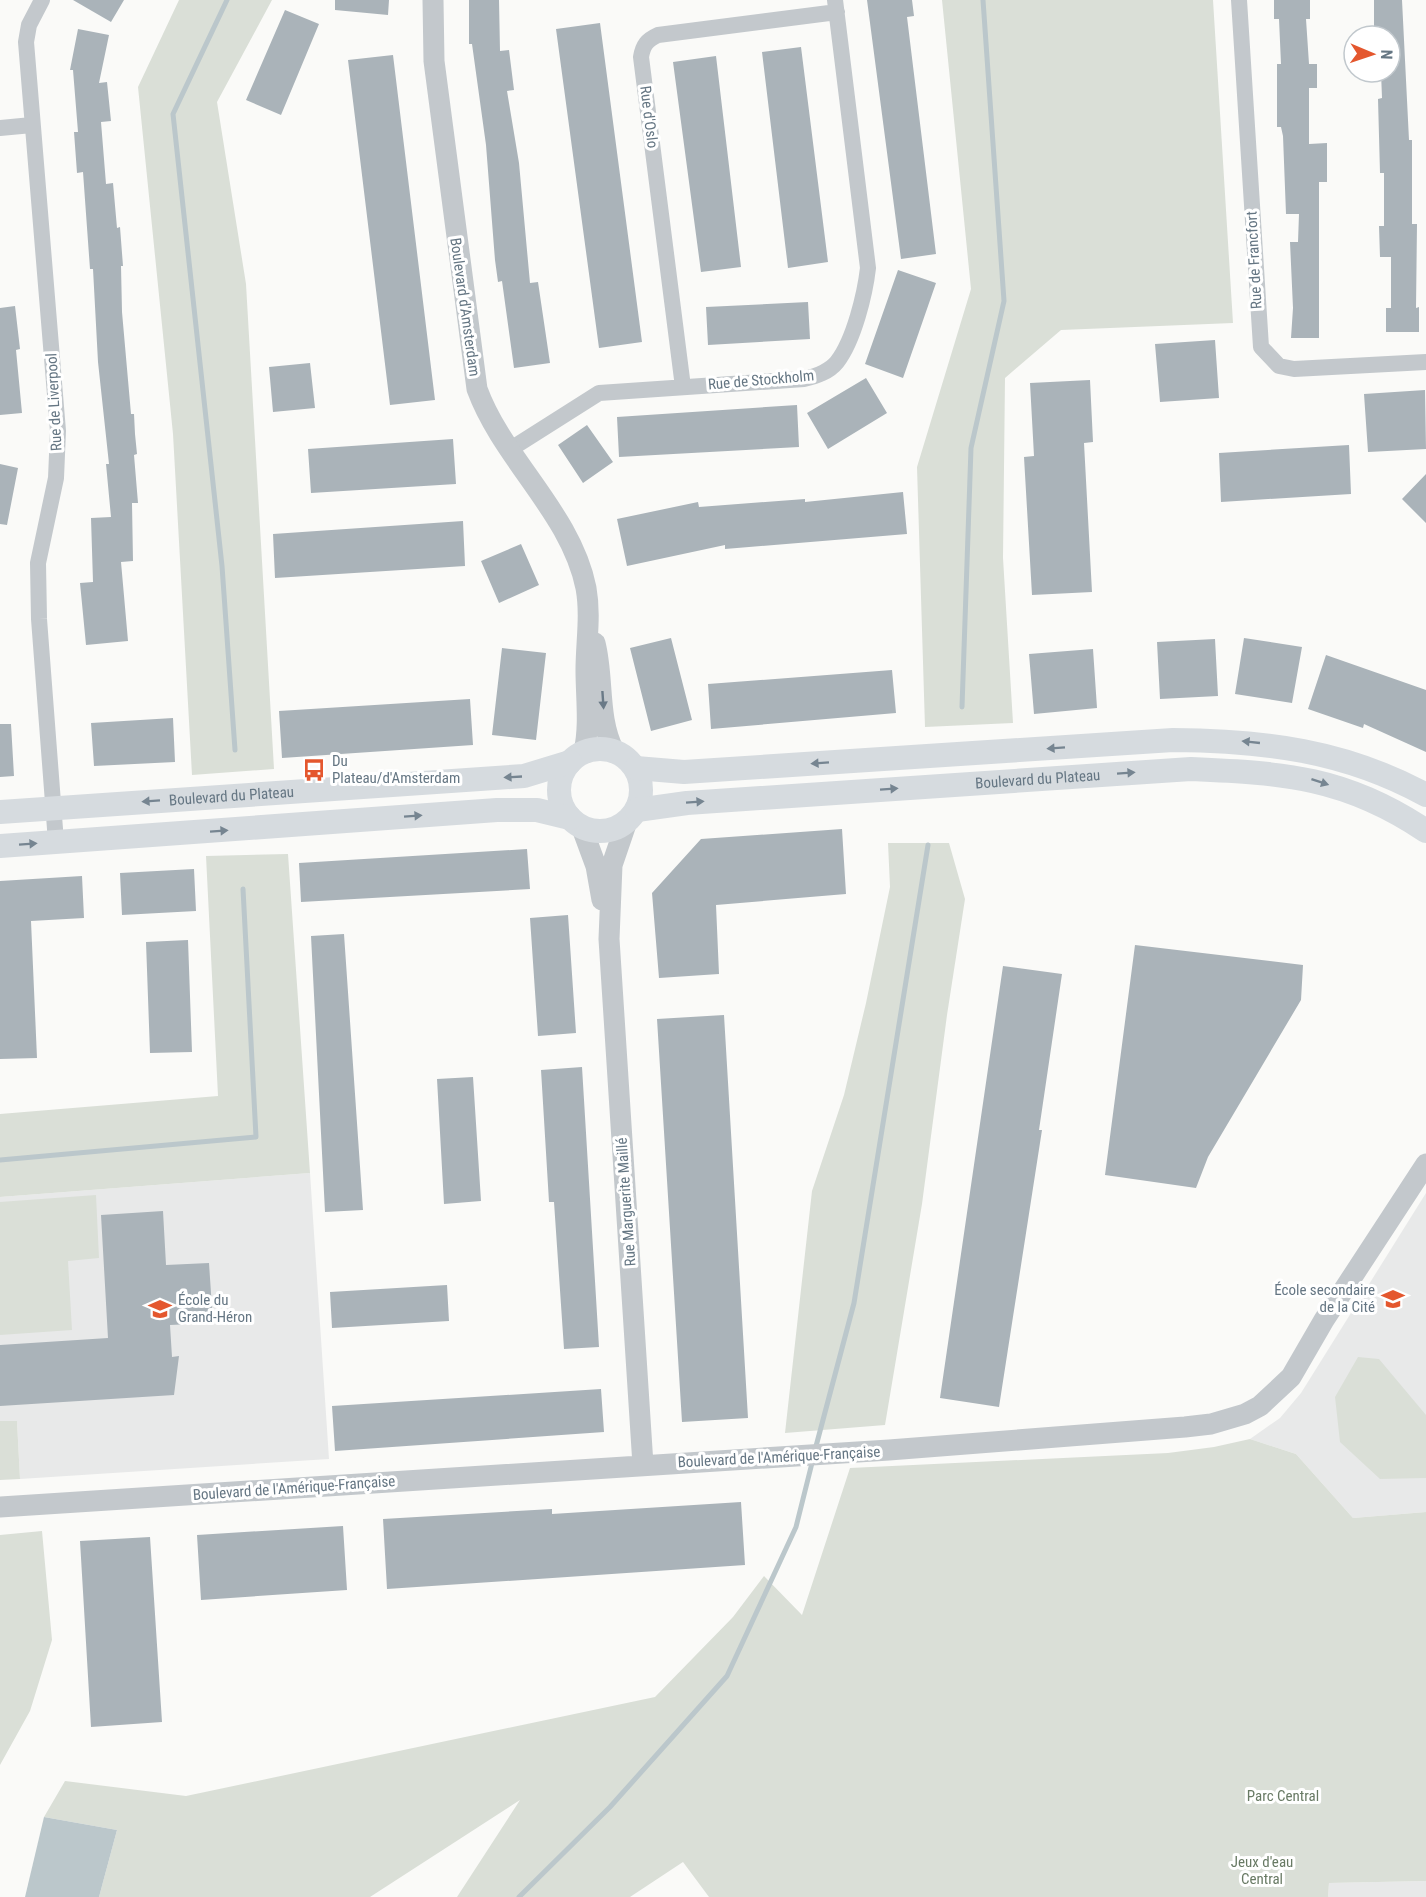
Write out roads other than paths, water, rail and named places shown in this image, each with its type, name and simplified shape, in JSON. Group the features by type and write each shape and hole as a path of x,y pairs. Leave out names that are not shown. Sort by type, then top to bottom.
{"main road":[{"name":"Boulevard du Plateau","path":"636,768 684,772 1173,740 1239,741 1278,745 1326,756 1401,781 1426,795"},
{"path":"0,846 497,810 537,810 597,832 612,830 631,817 642,796 641,782 636,768 626,758 614,751 604,749 577,757 562,775 559,790 562,805 576,823"},
{"name":"Boulevard du Plateau","path":"0,812 524,776 577,757"},
{"name":"Boulevard du Plateau","path":"631,817 687,803 1191,769 1257,771 1308,778 1369,797 1426,831"}],"street":[{"name":"Rue de Liverpool","path":"42,0 29,24 26,42 58,431 56,478 38,563 39,619 56,842"},
{"name":"Boulevard d'Amsterdam","path":"433,0 434,61 472,365 486,412 572,549 585,588 589,622 600,665 606,730 614,751"},
{"name":"Rue de Francfort","path":"1239,0 1261,347 1279,366 1294,369 1426,362"},
{"name":"Rue de Stockholm","path":"509,450 593,395 804,379 822,374 836,363 845,348 862,297 868,268 836,6"},
{"name":"Rue d'Oslo","path":"683,387 641,57 642,47 649,39 658,35 836,6"},
{"path":"0,128 32,124"},
{"name":"Boulevard d'Amsterdam","path":"577,757 588,721 586,657 589,622"},
{"name":"Rue Marguerite Maillé","path":"631,817 612,865 609,939 643,1465"},
{"name":"Rue Marguerite Maillé","path":"576,823 596,867 609,939"},
{"name":"Boulevard de l'Amérique-Française","path":"0,1507 889,1450 1211,1424 1245,1414 1260,1406 1292,1377 1324,1320 1426,1164"}],"waterway":[{"path":"227,0 173,114 222,566 235,750"},
{"path":"962,707 971,448 1004,301 983,0"},
{"path":"815,1450 854,1303 928,845"},
{"path":"0,1160 256,1137 243,889"},
{"path":"519,1897 610,1807 727,1676 796,1527 813,1459"}],"place":[{"name":"Du Plateau/d'Amsterdam","path":"314,770"},
{"name":"École secondaire de la Cité","path":"1393,1299"},
{"name":"École du Grand-Héron","path":"160,1309"}],"park label":[{"name":"Parc Central","path":"1283,1796"},
{"name":"Jeux d'eau Central","path":"1262,1870"}]}
